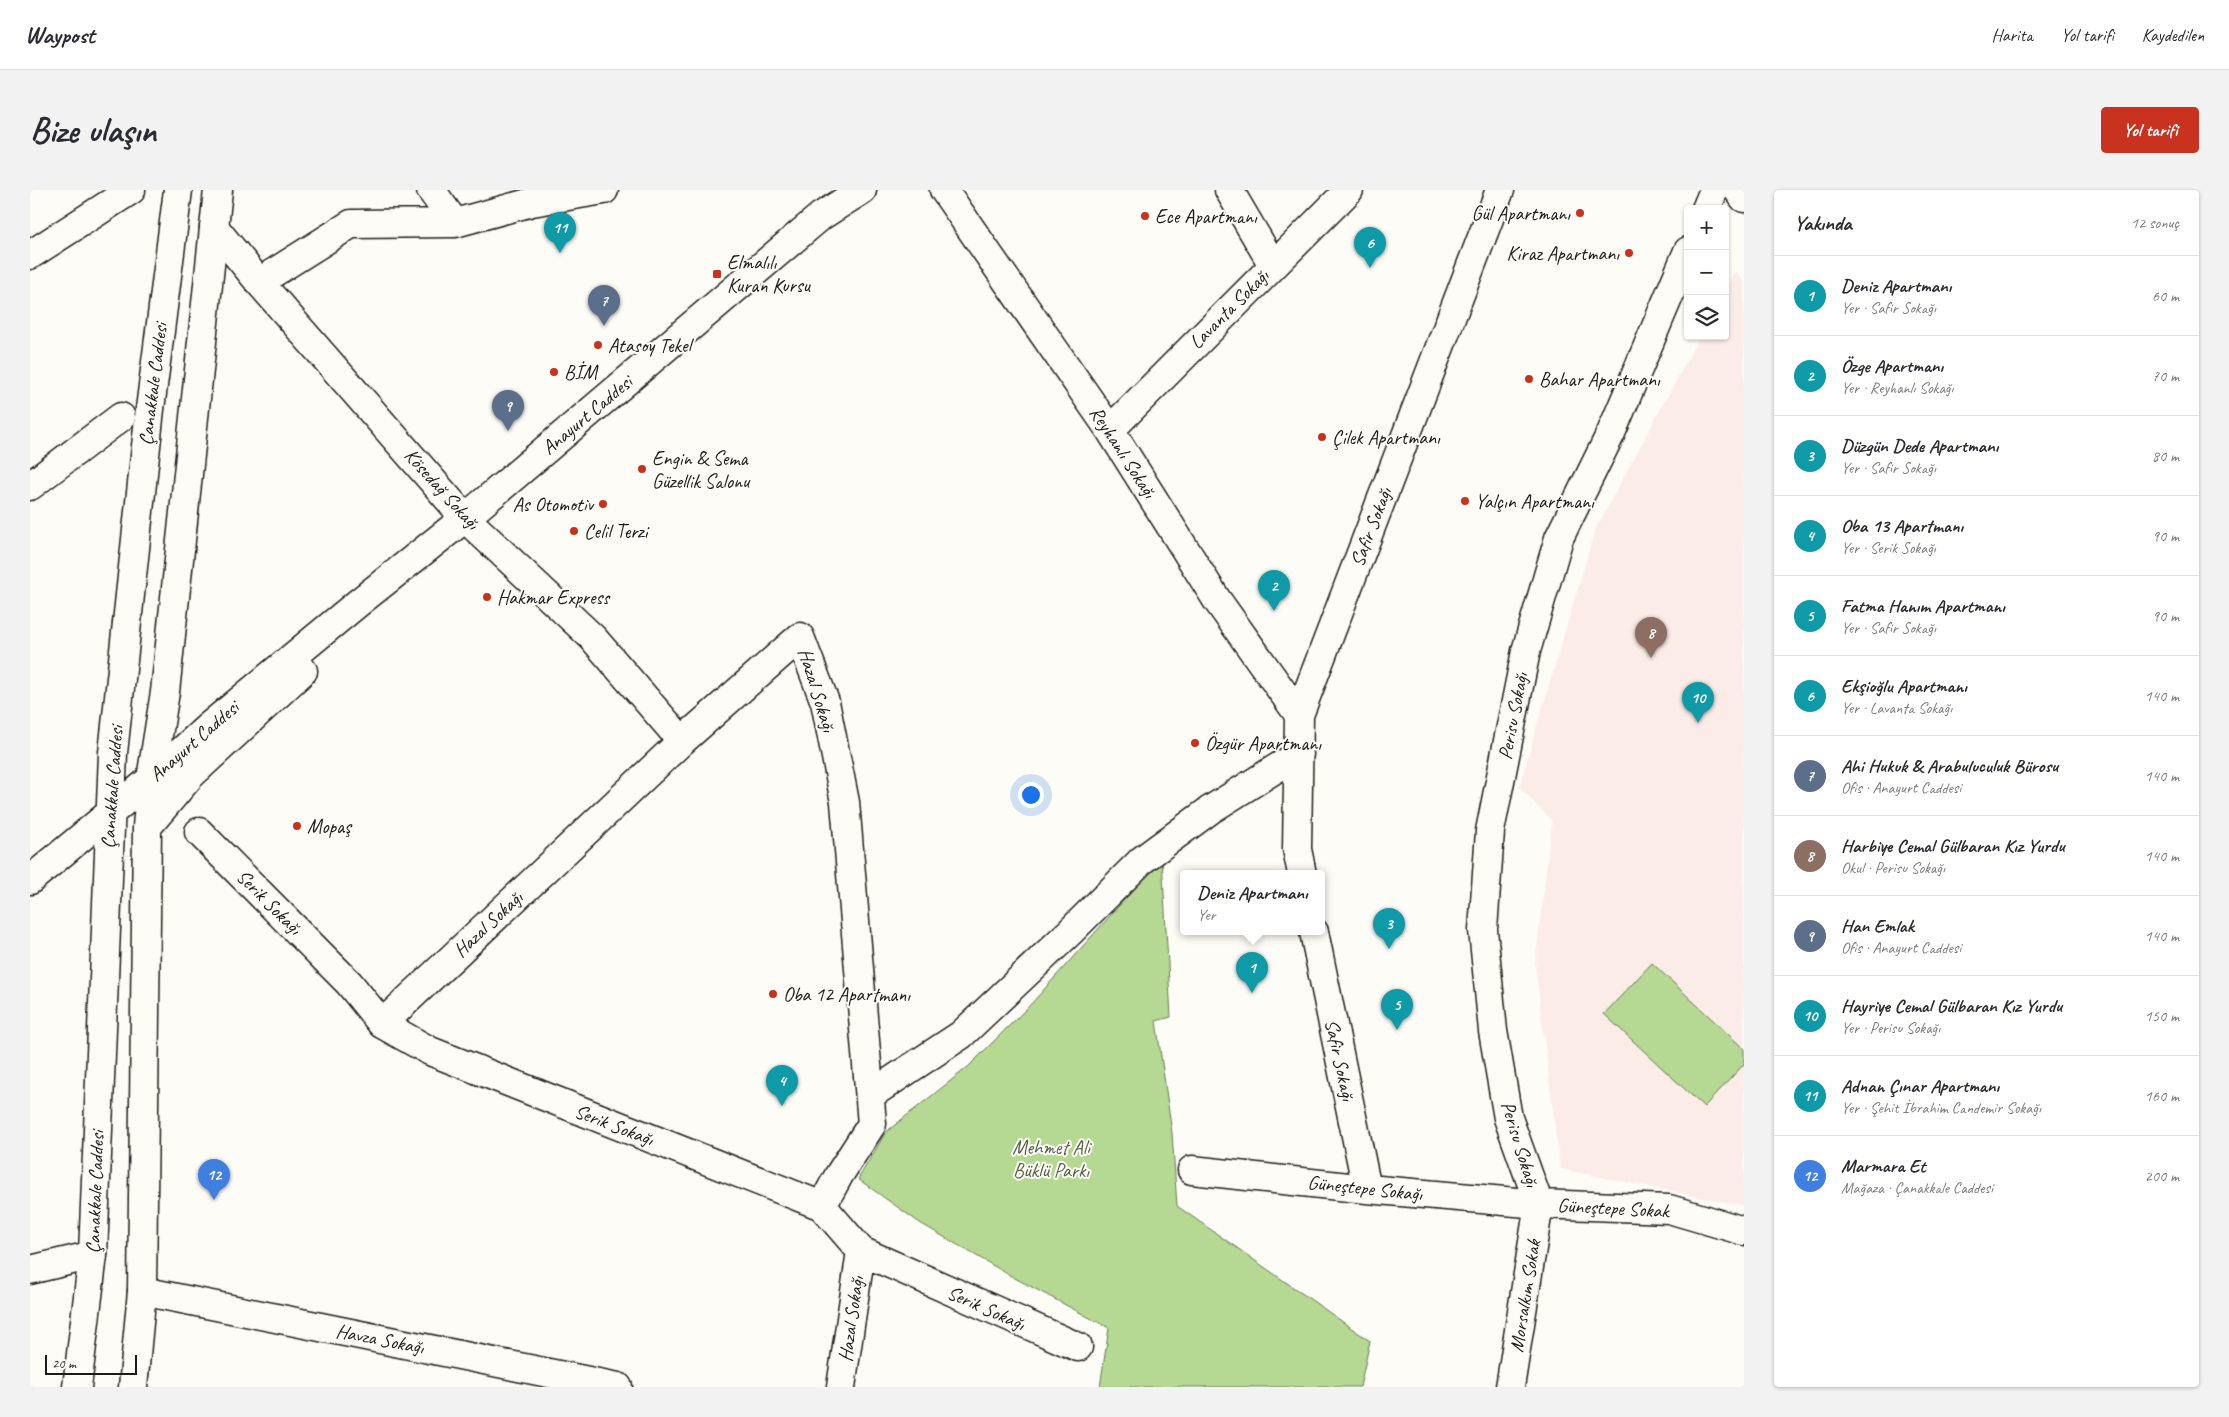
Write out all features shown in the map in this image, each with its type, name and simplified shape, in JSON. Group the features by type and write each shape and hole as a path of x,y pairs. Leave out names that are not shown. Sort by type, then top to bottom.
{"street":[{"path":"30,254 131,190"},
{"name":"Çanakkale Caddesi","path":"77,1387 94,1255 109,813 113,752 138,515 178,190"},
{"name":"Çanakkale Caddesi","path":"134,1387 142,1291 147,827 151,778 165,692 218,190"},
{"path":"431,190 455,223"},
{"path":"259,282 351,224 455,223 532,202 604,190"},
{"name":"Anayurt Caddesi","path":"30,880 151,778 208,727 358,603 465,518 821,216 862,190"},
{"name":"Reyhanlı Sokağı","path":"944,190 1110,430 1218,600 1299,715"},
{"path":"1228,190 1273,265"},
{"name":"Lavanta Sokağı","path":"1110,430 1349,190"},
{"name":"Safir Sokağı","path":"1301,870 1297,849 1299,715 1500,190"},
{"path":"1708,205 1714,190"},
{"path":"1738,190 1744,198"},
{"name":"Kösedağ Sokağı","path":"214,226 259,282 465,518 593,638 682,741"},
{"name":"Perisu Sokağı","path":"1539,1204 1508,1118 1493,1031 1483,930 1490,831 1526,651 1559,538 1611,433 1684,260"},
{"path":"30,486 121,417"},
{"name":"Anayurt Caddesi","path":"147,827 191,775 304,670 358,603"},
{"name":"Hazal Sokağı","path":"382,1024 682,741 800,637 825,702 845,802 872,1124 839,1175 822,1206"},
{"path":"165,692 173,714 179,722 189,726 208,727"},
{"path":"870,1095 961,1036 1142,860 1210,810 1299,754"},
{"name":"Serik Sokağı","path":"199,832 349,984 382,1024 430,1051 822,1206 861,1251 1078,1347"},
{"name":"Safir Sokağı","path":"1315,935 1367,1189"},
{"name":"Güneştepe Sokağı","path":"1192,1170 1367,1189 1539,1204"},
{"name":"Güneştepe Sokak","path":"1539,1204 1669,1209 1744,1231"},
{"name":"Morsalkım Sokak","path":"1510,1387 1539,1204"},
{"name":"Hazal Sokağı","path":"841,1387 861,1251"},
{"path":"30,1270 94,1255"},
{"name":"Havza Sokağı","path":"142,1291 618,1387"}],"shaded area":[{"path":"1735,271 1744,282 1744,1206 1560,1169 1535,963 1552,821 1519,787 1595,530 1698,340 1729,340 1729,282"}],"green space":[{"name":"Mehmet Ali Büklü Parkı","path":"1162,858 1171,1017 1156,1021 1172,1133 1177,1206 1370,1341 1360,1387 1100,1387 1109,1328 1011,1276 920,1223 858,1179 886,1132 968,1067 1030,1005"},
{"path":"1652,963 1744,1049 1744,1064 1704,1107 1604,1014"}],"place":[{"name":"Gül Apartmanı","path":"1580,213"},
{"name":"Ece Apartmanı","path":"1145,216"},
{"name":"Adnan Çınar Apartmanı","path":"560,253"},
{"name":"Kiraz Apartmanı","path":"1629,253"},
{"name":"Ekşioğlu Apartmanı","path":"1370,268"},
{"name":"Elmalılı Kuran Kursu","path":"717,274"},
{"name":"Ahi Hukuk & Arabuluculuk Bürosu","path":"604,326"},
{"name":"Atasoy Tekel","path":"598,345"},
{"name":"BİM","path":"554,372"},
{"name":"Bahar Apartmanı","path":"1529,379"},
{"name":"Han Emlak","path":"508,431"},
{"name":"Çilek Apartmanı","path":"1322,437"},
{"name":"Engin & Sema Güzellik Salonu","path":"642,469"},
{"name":"Yalçın Apartmanı","path":"1465,501"},
{"name":"As Otomotiv","path":"603,504"},
{"name":"Celil Terzi","path":"574,531"},
{"name":"Hakmar Express","path":"487,597"},
{"name":"Özge Apartmanı","path":"1274,611"},
{"name":"Harbiye Cemal Gülbaran Kız Yurdu","path":"1651,658"},
{"name":"Hayriye Cemal Gülbaran Kız Yurdu","path":"1698,723"},
{"name":"Özgür Apartmanı","path":"1195,743"},
{"name":"Mopaş","path":"297,826"},
{"name":"Düzgün Dede Apartmanı","path":"1389,949"},
{"name":"Deniz Apartmanı","path":"1252,993"},
{"name":"Oba 12 Apartmanı","path":"773,994"},
{"name":"Fatma Hanım Apartmanı","path":"1397,1030"},
{"name":"Oba 13 Apartmanı","path":"782,1106"},
{"name":"Marmara Et","path":"214,1200"}]}
